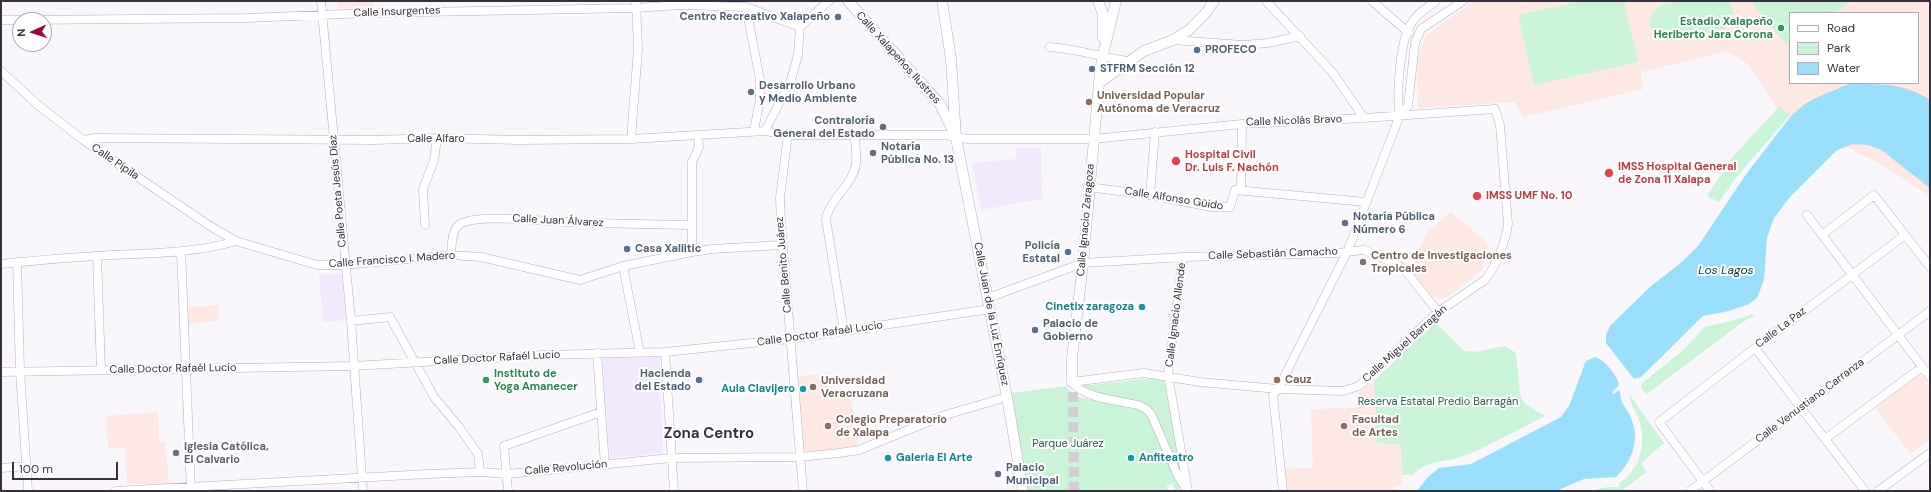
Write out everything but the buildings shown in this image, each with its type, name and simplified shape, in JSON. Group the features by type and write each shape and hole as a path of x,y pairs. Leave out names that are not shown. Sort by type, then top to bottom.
{"main road":[{"name":"Calle Xalapeños Ilustres","path":"848,1 940,104 956,138"},
{"path":"942,1 951,59 956,138"},
{"name":"Calle Ignacio Zaragoza","path":"1074,388 1072,358 1083,263 1088,187 1102,58 1103,14 1098,1"},
{"name":"Calle Ignacio Zaragoza","path":"1102,58 1116,1"},
{"path":"1099,82 1127,61 1144,51 1173,40 1189,30 1205,14 1214,1"},
{"name":"Calle Juan de la Luz Enríquez","path":"956,138 1024,491"}],"street":[{"name":"Calle Poeta Jesús Díaz","path":"322,1 344,265 351,321 363,491"},
{"path":"765,131 791,80 798,55 800,27 829,1"},
{"path":"1266,1 1333,73 1364,118"},
{"path":"1372,1 1416,38"},
{"path":"1400,115 1398,106 1400,66 1406,31 1417,15 1436,1"},
{"path":"1283,491 1273,395 1278,389 1348,250 1400,115 1408,106 1411,66 1416,38 1421,29 1463,1"},
{"name":"Calle Insurgentes","path":"52,20 246,18 636,4 681,5 732,3 800,27"},
{"path":"631,139 638,49 636,4"},
{"path":"746,7 760,80 760,99 754,131"},
{"path":"1,20 12,20"},
{"path":"1173,40 1242,45 1268,43 1300,36"},
{"path":"1050,47 1069,48 1102,58 1127,61"},
{"name":"Calle Pípila","path":"1,72 38,105 83,140 210,226 236,241"},
{"name":"Calle Nicolás Bravo","path":"956,138 1093,140 1155,132 1242,124 1364,118 1495,109"},
{"name":"Calle Miguel Barragán","path":"1074,388 1144,373 1168,375 1200,382 1278,389 1344,390 1359,386 1438,312 1485,280 1490,273 1506,235 1508,224 1500,133 1495,109"},
{"path":"1242,124 1241,190 1366,202"},
{"name":"Calle Alfaro","path":"83,140 96,138 374,140 437,138 519,140 631,139 754,131 765,131 788,135 945,135 956,138"},
{"path":"1150,195 1155,132"},
{"path":"692,252 692,162 699,147 698,135"},
{"name":"Calle Benito Juárez","path":"788,135 780,197 782,245 803,491"},
{"path":"844,331 826,219 828,208 841,192 856,164 855,135"},
{"path":"424,225 423,189 434,160 437,138"},
{"name":"Calle Alfonso Güido","path":"1088,187 1150,195 1211,207 1230,208 1234,192 1236,190 1241,190"},
{"path":"1822,235 1874,195 1930,267"},
{"path":"1807,215 1851,275 1930,377"},
{"name":"Calle Juan Álvarez","path":"451,255 452,240 456,228 464,222 483,219 502,218 571,222 691,225"},
{"name":"Calle La Paz","path":"1703,482 1659,422 1905,235"},
{"path":"1,264 181,251 221,246 236,241"},
{"name":"Calle Francisco I. Madero","path":"236,241 317,265 344,265 451,255 481,257 580,280 623,266 692,252 712,249 782,245"},
{"name":"Calle Sebastián Camacho","path":"988,298 1083,263 1183,257 1336,253 1348,250 1364,250 1396,264 1405,270 1438,312"},
{"path":"181,251 191,489"},
{"path":"97,256 101,370"},
{"name":"Calle Ignacio Allende","path":"1183,257 1168,375 1188,491"},
{"path":"17,262 20,371 28,491"},
{"path":"623,266 640,353"},
{"name":"Calle Doctor Rafaél Lucio","path":"1,372 353,366 545,355 665,352 790,339 990,309"},
{"name":"Calle Venustiano Carranza","path":"1690,491 1930,311"},
{"path":"351,321 390,317 434,397 474,446 478,454 480,472"},
{"path":"1755,348 1802,407 1865,491"},
{"path":"665,352 674,491"},
{"path":"598,353 605,465"},
{"path":"1825,439 1922,367"},
{"path":"1074,388 1086,393 1138,405 1146,409 1151,414 1178,476 1188,491"},
{"name":"Calle Revolución","path":"115,491 191,489 480,472 507,474 671,458 800,456 859,450 944,415 1007,397"},
{"path":"508,491 504,446 601,412"},
{"path":"1878,491 1930,453"},
{"path":"1,468 27,466"},
{"path":"1703,482 1710,491"}],"shaded area":[{"path":"337,1 374,1 374,7 337,8"},
{"path":"1474,1 1930,1 1930,196 1884,166 1779,112 1750,66 1738,57 1723,52 1641,72 1643,89 1523,117 1515,102 1418,108 1417,62 1424,39 1434,29"},
{"path":"1016,148 1041,148 1042,199 981,210 972,163 1016,159"},
{"path":"1451,212 1488,244 1482,270 1448,297 1440,299 1433,297 1409,270 1428,231"},
{"path":"342,273 346,320 323,322 319,275"},
{"path":"218,305 218,321 188,324 187,307"},
{"path":"660,357 663,453 610,458 602,358"},
{"name":"Colegio Preparatorio de Xalapa","path":"828,373 829,397 850,394 858,447 803,452 797,377"},
{"path":"1920,373 1930,387 1930,439 1910,454 1875,407"},
{"name":"Facultad de Artes","path":"1374,381 1377,443 1401,445 1402,486 1394,486 1394,491 1284,491 1282,469 1313,468 1311,409 1359,408 1358,393"},
{"path":"158,412 159,442 165,442 169,484 127,484 125,447 108,449 106,416"}],"green space":[{"path":"1581,1 1624,1 1638,62 1534,85 1518,15"},
{"path":"1681,1 1729,1 1733,14 1731,21 1722,30 1672,41 1658,38 1652,31 1650,22 1653,13 1662,5"},
{"name":"Estadio Xalapeño Heriberto Jara Corona","path":"1750,1 1852,1 1836,12 1789,12 1789,44 1787,45"},
{"path":"1779,107 1790,115 1736,178 1719,202 1707,196 1734,155"},
{"path":"1752,314 1755,315 1743,322 1647,394 1641,388 1641,384 1680,353 1705,327 1735,320"},
{"name":"Reserva Estatal Predio Barragán","path":"1435,322 1464,351 1475,352 1505,346 1516,353 1520,394 1524,403 1545,416 1464,456 1431,463 1419,469 1413,475 1402,475 1401,445 1377,443 1374,381"},
{"path":"1163,377 1186,485 1149,411 1090,393 1080,386"},
{"name":"Parque Juárez","path":"1065,386 1079,397 1131,406 1139,408 1146,413 1164,445 1180,489 1174,490 1173,484 1167,485 1168,491 1026,491 1012,393"},
{"path":"1629,394 1664,443 1641,463 1647,472 1621,491 1590,491 1608,487 1620,487 1619,483 1626,478 1637,464 1642,446 1641,428"}],"water":[{"name":"Los Lagos","path":"1849,84 1901,87 1921,94 1930,100 1930,188 1880,149 1867,145 1853,144 1837,150 1790,197 1774,218 1767,238 1764,280 1757,298 1749,304 1729,311 1703,316 1641,377 1634,379 1606,343 1606,335 1610,326 1650,287 1683,261 1698,246 1747,173 1791,116 1805,104"},
{"path":"1595,357 1603,361 1616,377 1619,385 1612,392 1614,394 1619,390 1621,400 1630,416 1634,429 1635,436 1633,451 1626,465 1616,477 1584,479 1556,491 1417,491 1428,477 1439,468 1471,464 1561,417 1570,404 1586,361"}],"tunnel":[{"path":"1073,392 1074,491"}],"place":[{"name":"Centro Recreativo Xalapeño","path":"838,17"},
{"name":"Estadio Xalapeño Heriberto Jara Corona","path":"1781,28"},
{"name":"PROFECO","path":"1197,50"},
{"name":"STFRM Sección 12","path":"1092,69"},
{"name":"Desarrollo Urbano y Medio Ambiente","path":"751,92"},
{"name":"Universidad Popular Autónoma de Veracruz","path":"1089,102"},
{"name":"Contraloría General del Estado","path":"883,127"},
{"name":"Notaría Pública No. 13","path":"873,153"},
{"name":"Hospital Civil Dr. Luis F. Nachón","path":"1176,161"},
{"name":"IMSS Hospital General de Zona 11 Xalapa","path":"1609,173"},
{"name":"IMSS UMF No. 10","path":"1477,196"},
{"name":"Notaría Pública Número 6","path":"1345,223"},
{"name":"Casa Xallitic","path":"627,249"},
{"name":"Policía Estatal","path":"1068,252"},
{"name":"Centro de Investigaciones Tropicales","path":"1363,262"},
{"name":"Cinetix zaragoza","path":"1142,307"},
{"name":"Palacio de Gobierno","path":"1035,330"},
{"name":"Instituto de Yoga Amanecer","path":"486,380"},
{"name":"Hacienda del Estado","path":"699,380"},
{"name":"Cauz","path":"1277,380"},
{"name":"Universidad Veracruzana","path":"813,387"},
{"name":"Aula Clavijero","path":"803,389"},
{"name":"Colegio Preparatorio de Xalapa","path":"828,426"},
{"name":"Facultad de Artes","path":"1344,426"},
{"name":"Iglesia Católica, El Calvario","path":"176,453"},
{"name":"Galeria El Arte","path":"888,458"},
{"name":"Anfiteatro","path":"1131,458"},
{"name":"Palacio Municipal","path":"998,474"}],"district":[{"name":"Zona Centro","path":"709,434"}]}
